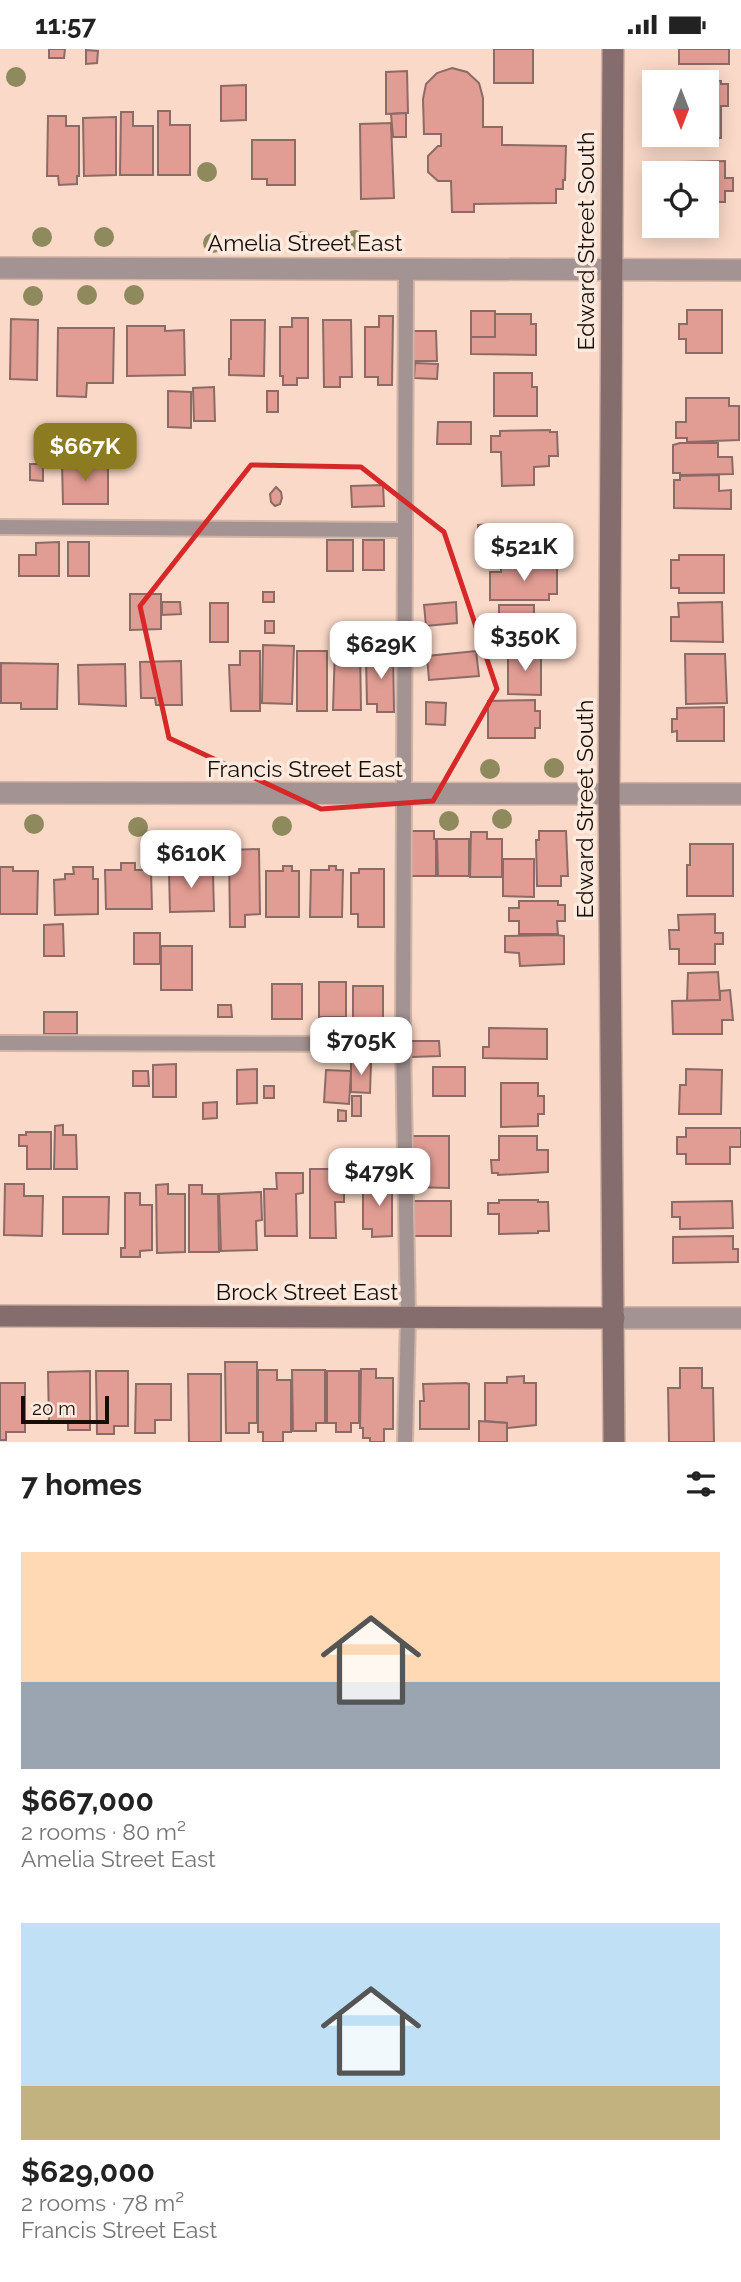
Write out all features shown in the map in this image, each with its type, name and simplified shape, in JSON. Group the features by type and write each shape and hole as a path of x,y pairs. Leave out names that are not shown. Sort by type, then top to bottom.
{"main road":[{"name":"Edward Street South","path":"613,49 609,795 614,1442"},
{"name":"Brock Street East","path":"0,1316 614,1318"}],"street":[{"name":"Amelia Street East","path":"0,268 741,269"},
{"name":"Francis Street East","path":"0,793 741,794"},
{"path":"614,1318 741,1318"}],"lane":[{"path":"405,1442 408,1318 403,1044 406,268"},
{"path":"0,527 405,530"},
{"path":"0,1043 403,1044"}],"highlighted area":[{"path":"251,465 361,467 444,532 497,689 433,801 321,809 169,738 140,606"}],"building":[{"path":"49,49 65,49 64,58 49,58"},
{"path":"494,49 533,49 533,83 494,83"},
{"path":"679,49 729,49 729,64 679,64"},
{"path":"86,50 98,51 97,63 86,64"},
{"path":"452,68 467,72 479,83 483,98 483,127 502,127 502,145 566,146 565,180 563,189 556,189 556,203 474,204 474,212 452,212 451,181 438,181 428,172 428,156 441,146 441,134 424,134 423,99 426,84 437,73"},
{"path":"407,71 408,113 386,114 386,72"},
{"path":"719,81 721,84 728,84 728,106 721,106 721,138"},
{"path":"246,85 246,120 221,121 221,86"},
{"path":"158,111 170,111 170,125 190,125 190,175 158,175"},
{"path":"121,112 133,112 133,126 153,126 153,175 120,175"},
{"path":"406,113 406,137 393,137 391,114"},
{"path":"48,116 66,116 66,126 79,126 77,184 59,185 58,176 47,176"},
{"path":"116,117 116,175 84,176 83,118"},
{"path":"391,123 394,198 361,199 360,124"},
{"path":"252,140 295,140 295,185 267,185 267,179 252,179"},
{"path":"719,161 725,161 725,178 733,178 733,191 725,191 725,202 719,202"},
{"path":"687,310 722,310 722,353 686,353 686,339 679,339 679,324 687,324"},
{"path":"471,311 495,311 495,337 471,337"},
{"path":"495,314 531,314 531,324 536,324 536,355 471,354 471,337 495,337"},
{"path":"379,316 393,316 392,385 378,385 378,377 365,377 365,327 379,327"},
{"path":"292,318 308,318 308,378 297,378 297,385 283,385 283,376 280,376 280,327 292,327"},
{"path":"11,319 38,320 37,380 10,379"},
{"path":"231,320 265,320 264,376 229,375"},
{"path":"323,320 351,320 352,377 340,377 340,387 324,387"},
{"path":"127,326 165,326 165,331 184,330 185,375 127,376"},
{"path":"58,328 114,328 113,383 87,383 86,397 57,396"},
{"path":"412,331 436,331 437,361 412,361"},
{"path":"415,363 438,364 437,379 414,378"},
{"path":"494,373 532,373 532,387 537,387 537,416 494,416"},
{"path":"214,387 215,421 194,421 193,388"},
{"path":"168,391 191,392 191,428 168,427"},
{"path":"267,391 278,391 278,412 267,412"},
{"path":"686,398 729,398 729,406 739,406 739,440 687,442 687,438 676,438 676,422 686,422"},
{"path":"438,422 471,422 471,444 437,444"},
{"path":"104,430 122,430 122,454 104,454"},
{"path":"500,431 557,432 558,456 549,456 549,466 534,467 534,485 502,486 501,452 491,452 491,436 500,436"},
{"path":"718,443 718,457 732,457 733,474 673,473 673,445"},
{"path":"108,462 108,504 63,504 62,463"},
{"path":"30,464 43,464 43,481 30,480"},
{"path":"719,475 719,491 731,490 731,509 674,508 674,480 680,480 680,476"},
{"path":"383,485 384,506 352,507 351,486"},
{"path":"276,487 282,498 280,504 275,506 271,502 270,494"},
{"path":"493,524 493,540 478,540 478,525"},
{"path":"327,540 353,540 353,571 327,571"},
{"path":"363,540 384,540 384,570 363,570"},
{"path":"59,542 59,576 19,576 19,555 36,555 36,543"},
{"path":"68,542 89,542 89,576 68,576"},
{"path":"679,555 724,555 724,593 679,593 679,588 671,588 671,560 679,560"},
{"path":"501,565 557,565 557,594 549,594 549,600 490,600 490,572 501,572"},
{"path":"263,592 274,592 274,602 263,602"},
{"path":"130,594 161,594 161,629 130,630"},
{"path":"162,602 180,602 181,614 162,615"},
{"path":"456,602 457,623 426,626 424,605"},
{"path":"722,602 723,642 671,641 671,617 679,617 678,603"},
{"path":"210,603 228,603 228,642 210,642"},
{"path":"499,605 534,605 534,619 541,619 541,646 499,646"},
{"path":"265,621 274,621 274,633 265,633"},
{"path":"263,645 294,646 292,704 262,703"},
{"path":"335,648 360,648 361,710 333,710"},
{"path":"379,649 393,649 394,712 377,712 377,704 367,704 366,658 379,658"},
{"path":"240,651 260,651 260,711 231,711 229,665 240,665"},
{"path":"297,651 327,651 327,711 297,711"},
{"path":"476,651 479,676 429,680 427,656"},
{"path":"508,652 541,652 541,695 508,694"},
{"path":"685,654 725,654 727,703 686,704"},
{"path":"181,661 182,705 156,705 155,698 141,698 140,662"},
{"path":"1,663 58,664 57,709 21,709 21,703 1,703"},
{"path":"125,664 126,706 79,704 78,665"},
{"path":"535,700 535,711 540,711 540,728 535,728 535,738 488,738 488,701"},
{"path":"426,702 446,703 445,725 426,724"},
{"path":"724,707 724,741 677,741 677,731 672,732 672,719 677,719 677,708"},
{"path":"407,831 434,831 436,876 405,876"},
{"path":"539,831 566,831 568,876 561,876 561,886 537,886 536,840 539,840"},
{"path":"471,832 487,832 487,839 502,839 502,877 470,877"},
{"path":"437,839 469,839 469,876 438,876"},
{"path":"690,844 733,844 733,896 687,896"},
{"path":"259,849 260,914 245,915 245,927 230,927 229,850"},
{"path":"503,859 534,859 534,897 503,896"},
{"path":"121,863 135,863 135,870 151,870 152,909 106,909 105,870 121,870"},
{"path":"187,864 200,864 200,874 213,874 214,911 170,912 169,871 187,871"},
{"path":"283,866 292,866 292,871 299,871 299,917 266,917 266,871 283,871"},
{"path":"329,866 343,870 342,917 310,917 311,870 329,870"},
{"path":"0,867 13,867 13,871 38,871 37,914 0,914"},
{"path":"73,867 93,867 93,879 98,879 98,914 55,915 54,880 65,879 65,874 74,874"},
{"path":"359,869 384,869 384,927 358,927 358,914 351,914 351,873 359,873"},
{"path":"519,901 558,901 558,905 565,905 565,921 557,921 558,934 519,934 519,921 509,921 509,908 519,908"},
{"path":"715,914 715,933 723,933 723,944 715,944 715,964 679,964 679,949 670,949 669,930 679,930 678,915"},
{"path":"63,924 64,956 44,956 44,925"},
{"path":"134,933 160,933 160,964 134,964"},
{"path":"505,936 564,936 564,964 520,966 519,953 505,952"},
{"path":"161,946 192,946 192,990 161,990"},
{"path":"718,972 720,1000 687,1001 688,973"},
{"path":"319,982 346,982 346,1017 319,1017"},
{"path":"272,984 302,984 302,1019 272,1019"},
{"path":"353,986 383,986 383,1020 353,1020"},
{"path":"730,990 733,1020 722,1020 722,1034 673,1034 672,1001 720,1000 720,991"},
{"path":"218,1005 231,1005 232,1017 218,1017"},
{"path":"44,1012 77,1012 77,1034 44,1034"},
{"path":"489,1028 547,1029 547,1059 483,1058 483,1047 489,1047"},
{"path":"411,1041 439,1041 440,1056 411,1057"},
{"path":"351,1062 371,1062 370,1093 351,1092"},
{"path":"176,1064 176,1097 153,1097 153,1065"},
{"path":"433,1067 465,1067 465,1096 433,1096"},
{"path":"257,1069 257,1103 237,1104 237,1070"},
{"path":"686,1069 722,1070 721,1114 679,1114 680,1085 686,1085"},
{"path":"326,1070 351,1071 349,1104 324,1102"},
{"path":"133,1071 148,1071 149,1086 133,1086"},
{"path":"501,1083 538,1083 538,1096 544,1096 544,1114 538,1114 538,1126 501,1127"},
{"path":"264,1086 274,1086 274,1098 264,1098"},
{"path":"352,1096 361,1096 361,1116 352,1116"},
{"path":"217,1102 217,1118 203,1119 203,1103"},
{"path":"338,1110 346,1111 346,1121 338,1121"},
{"path":"63,1125 63,1135 76,1135 77,1169 54,1169 55,1126"},
{"path":"686,1128 741,1128 741,1147 730,1147 730,1164 686,1164 686,1154 677,1154 677,1137 686,1137"},
{"path":"26,1132 51,1132 51,1169 27,1169 27,1146 19,1146 19,1135 26,1135"},
{"path":"411,1136 449,1136 449,1188 413,1187"},
{"path":"499,1136 537,1136 537,1150 548,1150 548,1172 498,1175 492,1173 491,1160 499,1160"},
{"path":"310,1169 344,1169 344,1202 335,1202 336,1238 310,1238"},
{"path":"276,1173 303,1173 303,1193 296,1194 297,1236 265,1236 264,1189 277,1189"},
{"path":"373,1177 392,1177 392,1236 372,1237 372,1229 363,1229 363,1192 373,1192"},
{"path":"5,1184 24,1184 24,1196 43,1196 42,1236 4,1235"},
{"path":"168,1184 168,1194 185,1194 185,1252 157,1253 156,1185"},
{"path":"189,1185 202,1185 202,1194 218,1194 219,1252 189,1252"},
{"path":"261,1192 262,1220 256,1221 257,1250 221,1251 219,1194"},
{"path":"125,1193 140,1193 140,1205 152,1205 152,1250 140,1251 140,1257 121,1257 121,1248 125,1248"},
{"path":"63,1197 109,1197 108,1234 63,1234"},
{"path":"499,1200 548,1202 549,1231 499,1234 499,1214 488,1214 488,1203 499,1203"},
{"path":"413,1201 451,1201 451,1236 413,1236"},
{"path":"732,1201 733,1228 680,1229 680,1217 672,1217 672,1202"},
{"path":"733,1236 733,1249 738,1249 738,1262 673,1263 673,1237"},
{"path":"225,1362 257,1362 257,1423 249,1423 249,1433 226,1433"},
{"path":"680,1368 702,1368 702,1388 713,1388 714,1442 669,1442 668,1388 680,1388"},
{"path":"361,1369 376,1369 376,1378 393,1378 393,1429 384,1429 384,1442 370,1442 370,1438 363,1438 363,1428 360,1428"},
{"path":"258,1370 277,1370 277,1380 291,1380 291,1432 283,1432 283,1442 263,1442 263,1432 258,1432"},
{"path":"292,1370 325,1370 325,1423 316,1423 316,1431 293,1431"},
{"path":"90,1371 90,1430 68,1430 68,1421 49,1422 48,1372"},
{"path":"96,1371 128,1371 128,1426 114,1426 114,1434 97,1434"},
{"path":"327,1371 359,1371 359,1423 351,1423 351,1432 336,1432 336,1423 327,1423"},
{"path":"188,1374 221,1374 221,1442 189,1442"},
{"path":"524,1376 524,1383 536,1383 536,1425 507,1428 507,1423 485,1421 485,1383 507,1383 507,1377"},
{"path":"0,1383 25,1383 25,1432 6,1432 6,1440 0,1440"},
{"path":"136,1384 171,1384 171,1420 155,1420 155,1433 135,1433"},
{"path":"423,1384 469,1384 469,1429 420,1429 420,1401 424,1401"},
{"path":"479,1421 507,1423 507,1442 479,1442"}]}
